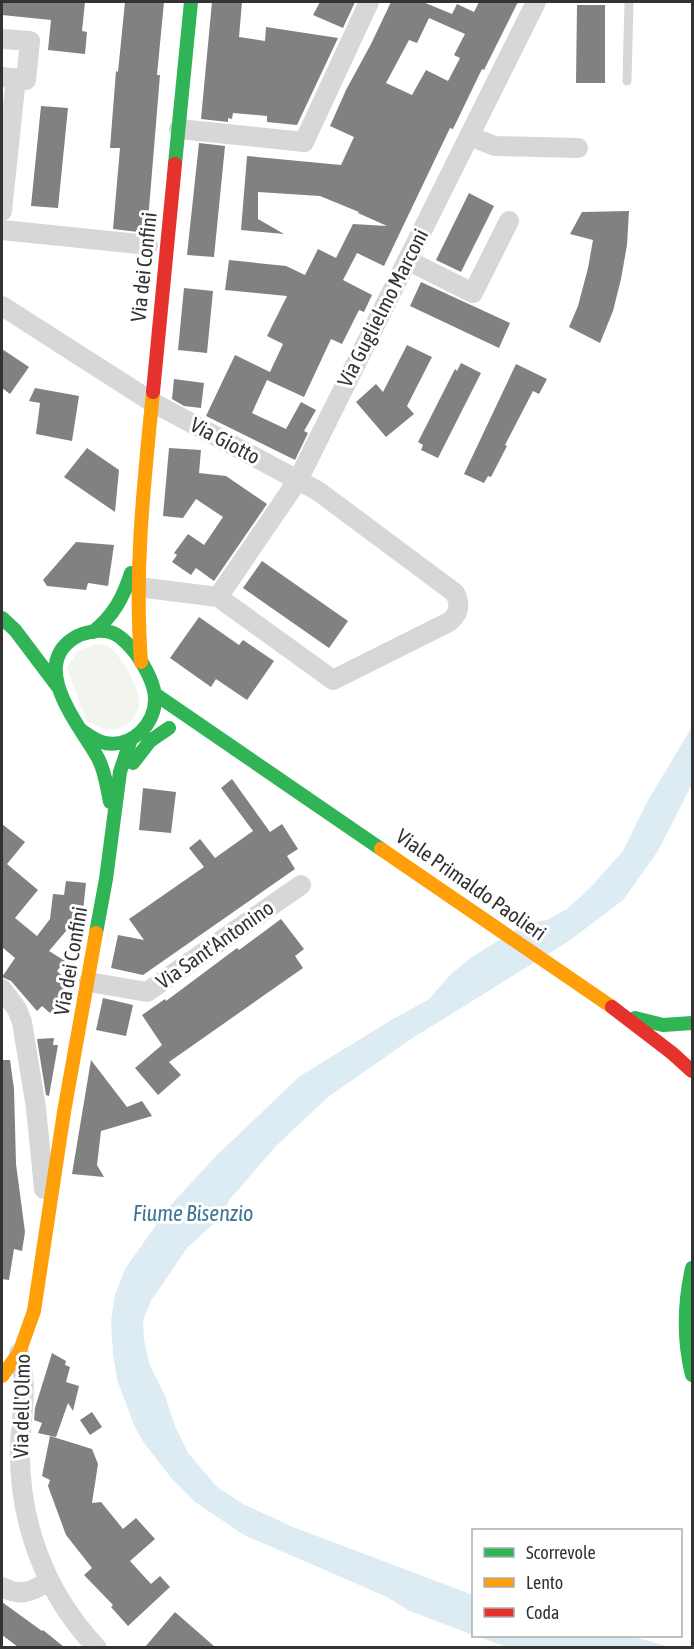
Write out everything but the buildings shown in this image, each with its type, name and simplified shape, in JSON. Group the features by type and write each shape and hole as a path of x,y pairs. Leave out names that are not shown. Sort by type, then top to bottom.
{"main road":[{"name":"Via dei Confini","path":"141,662 138,622 139,537 191,2"},
{"name":"Via dei Confini","path":"93,632 117,610 125,597 139,537"},
{"path":"2,618 15,630 58,687"},
{"path":"138,622 168,684 193,713 222,739"},
{"path":"15,630 41,641 72,638"},
{"name":"Via dei Confini","path":"64,1112 106,879 120,772 136,736 153,712 155,694 132,647 120,636 103,631 72,638 63,646 56,660 55,678 103,770 113,817"},
{"name":"Viale Primaldo Paolieri","path":"155,694 617,1011 693,1071"},
{"path":"117,803 138,756 150,741 169,728"},
{"name":"Viale Primaldo Paolieri","path":"136,736 169,728 192,729 222,739"},
{"path":"81,730 104,743 120,743 136,736"},
{"path":"617,1011 656,1025 678,1026 693,1023"},
{"name":"Via dell'Olmo","path":"20,1353 34,1311 64,1112"},
{"path":"693,1268 685,1310 687,1356 693,1376"},
{"path":"2,1376 20,1353"}],"street":[{"path":"179,129 304,142 369,2"},
{"name":"Via Guglielmo Marconi","path":"219,597 298,480 536,2"},
{"path":"2,39 30,41 26,80 9,78 2,212"},
{"path":"469,136 495,146 578,148"},
{"path":"407,260 473,293 509,221"},
{"path":"2,230 148,245"},
{"name":"Via Giotto","path":"4,306 152,402 318,491 455,593 459,603 458,613 449,622 333,680 219,597"},
{"path":"138,587 219,597"},
{"name":"Via Sant'Antonino","path":"89,982 147,992 301,885"},
{"path":"2,989 17,1009 22,1022 36,1108 49,1219"},
{"path":"36,1108 64,1112"},
{"name":"Via dell'Olmo","path":"20,1353 24,1368 25,1390 20,1446 23,1500 32,1538 48,1581 69,1614 97,1647"},
{"path":"2,1587 14,1593 28,1592 48,1581"}],"lane":[{"path":"627,81 629,2"}],"shaded area":[{"path":"96,644 109,647 118,656 138,693 139,705 134,717 119,728 104,728 86,720 67,668 77,652"}],"water":[{"name":"Fiume Bisenzio","path":"692,727 692,784 658,851 623,900 569,941 411,1039 328,1097 276,1146 230,1199 221,1217 187,1248 151,1301 143,1320 149,1363 165,1396 175,1426 188,1453 217,1487 243,1504 293,1527 472,1595 472,1635 410,1611 387,1597 244,1535 195,1502 172,1479 144,1443 134,1425 117,1379 113,1354 111,1321 115,1295 125,1269 168,1208 217,1155 300,1076 428,1000 451,974 472,957 527,923 547,920 567,909 590,888 623,851 647,802"},
{"path":"479,1637 635,1637 670,1647 507,1647"}],"traffic: fast":[{"path":"175,164 191,2"},
{"path":"93,632 117,606 131,573"},
{"path":"2,618 15,630 58,687"},
{"path":"81,730 105,743 124,742 133,738 147,725 154,707 155,697 149,675 125,641 110,632 92,632 74,638 61,650 56,665 57,681 62,697 71,714 98,758 106,779 110,802"},
{"path":"155,694 381,849"},
{"path":"133,763 150,741 169,728"},
{"path":"96,933 106,879 120,772 131,739"},
{"path":"635,1018 663,1025 692,1023"},
{"path":"692,1268 687,1295 686,1322 687,1348 692,1375"}],"traffic: slow":[{"path":"141,662 139,560 153,392"},
{"path":"381,849 612,1007"},
{"path":"2,1376 19,1353 34,1311 64,1112 96,933"}],"traffic: jam":[{"path":"153,392 175,164"},
{"path":"612,1007 692,1071"}]}
